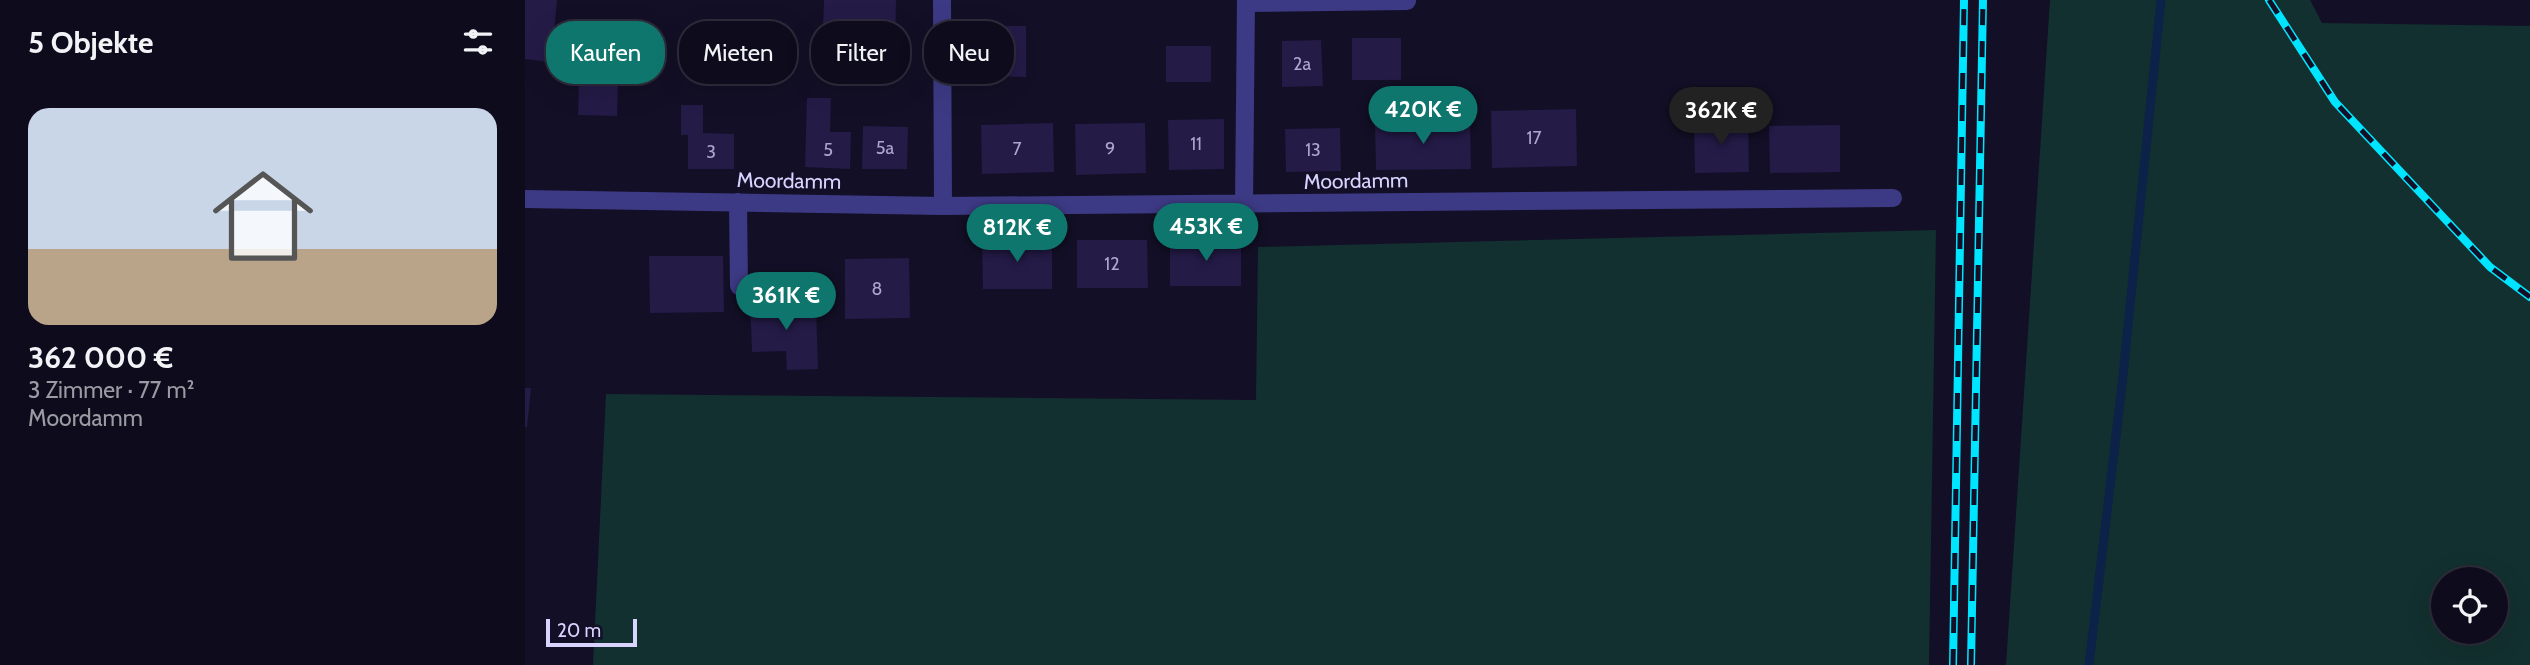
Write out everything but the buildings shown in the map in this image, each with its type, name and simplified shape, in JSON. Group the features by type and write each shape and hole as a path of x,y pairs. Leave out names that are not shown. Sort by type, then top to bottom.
{"street":[{"path":"942,0 943,206"},
{"path":"1244,205 1246,1 1407,1"},
{"name":"Moordamm","path":"525,199 943,206 1893,198"},
{"path":"738,202 739,286"}],"green space":[{"path":"2050,0 2310,0 2322,23 2530,26 2530,665 2006,665"},
{"path":"1936,230 1929,665 593,665 606,394 1256,400 1258,247"}],"waterway":[{"path":"2089,665 2122,385 2161,0"}],"railway":[{"path":"1953,665 1964,0"},
{"path":"1971,665 1983,0"},
{"path":"2269,0 2335,102 2490,267 2530,297"}]}
